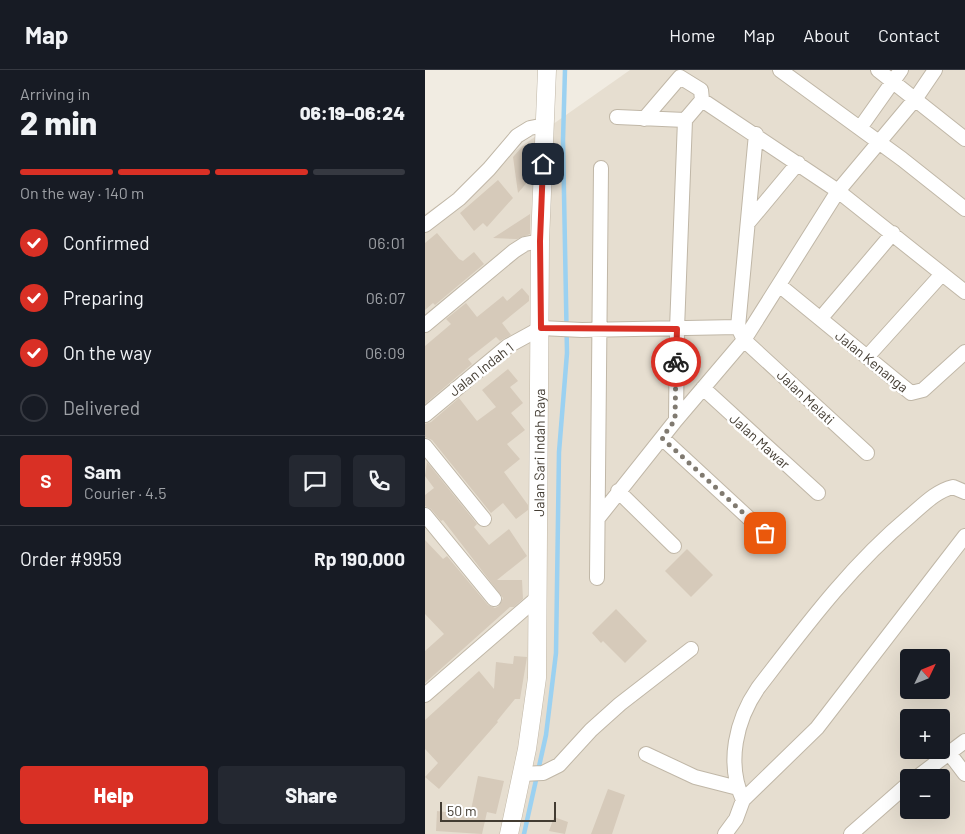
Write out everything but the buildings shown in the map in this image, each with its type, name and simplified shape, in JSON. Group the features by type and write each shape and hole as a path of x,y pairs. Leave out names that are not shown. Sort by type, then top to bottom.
{"street":[{"name":"Jalan Sari Indah Raya","path":"509,834 532,774 537,678 537,598 545,328 540,241 547,70"},
{"path":"780,70 879,142 965,209"},
{"path":"878,70 897,75 916,98 965,138"},
{"path":"599,517 675,420 744,340 838,191 916,98 935,70"},
{"path":"860,128 897,75"},
{"path":"644,119 681,77 701,90 702,100 685,120 675,420"},
{"path":"702,100 756,134 838,191 965,292"},
{"path":"617,117 685,120"},
{"path":"425,225 459,199 489,169 517,136 530,128 545,125"},
{"path":"744,340 738,327 756,134"},
{"path":"749,222 799,163"},
{"path":"597,578 601,168"},
{"path":"821,318 893,233"},
{"path":"425,325 514,251 525,244 540,241"},
{"path":"867,357 942,274"},
{"name":"Jalan Kenanga","path":"779,285 911,393 917,394 965,352"},
{"path":"545,328 598,330 738,327"},
{"name":"Jalan Indah 1","path":"425,415 508,346 545,328"},
{"name":"Jalan Melati","path":"744,340 867,453"},
{"name":"Jalan Mawar","path":"703,388 818,493"},
{"path":"662,438 765,533"},
{"path":"425,446 484,519"},
{"path":"725,834 736,819 740,794 735,751 742,715 747,703 833,591 899,525 941,491 953,487 965,492"},
{"path":"618,491 674,546"},
{"path":"425,515 494,599"},
{"path":"740,794 817,728 965,536"},
{"path":"425,695 537,598"},
{"path":"532,774 559,765 591,730 620,704 691,649"},
{"path":"950,752 965,741"},
{"path":"646,754 695,777 740,794"},
{"path":"950,754 965,774"},
{"path":"928,769 941,759"},
{"path":"851,834 900,791"}],"shaded area":[{"path":"630,70 965,70 965,834 425,834 425,214"}],"waterway":[{"path":"524,834 546,735 556,653 559,452 567,353 563,140 565,70"}],"way so far":[{"path":"676,362 675,420 662,438 765,533"}],"route":[{"path":"543,164 540,241 541,328 581,330 677,329 676,362"}]}
